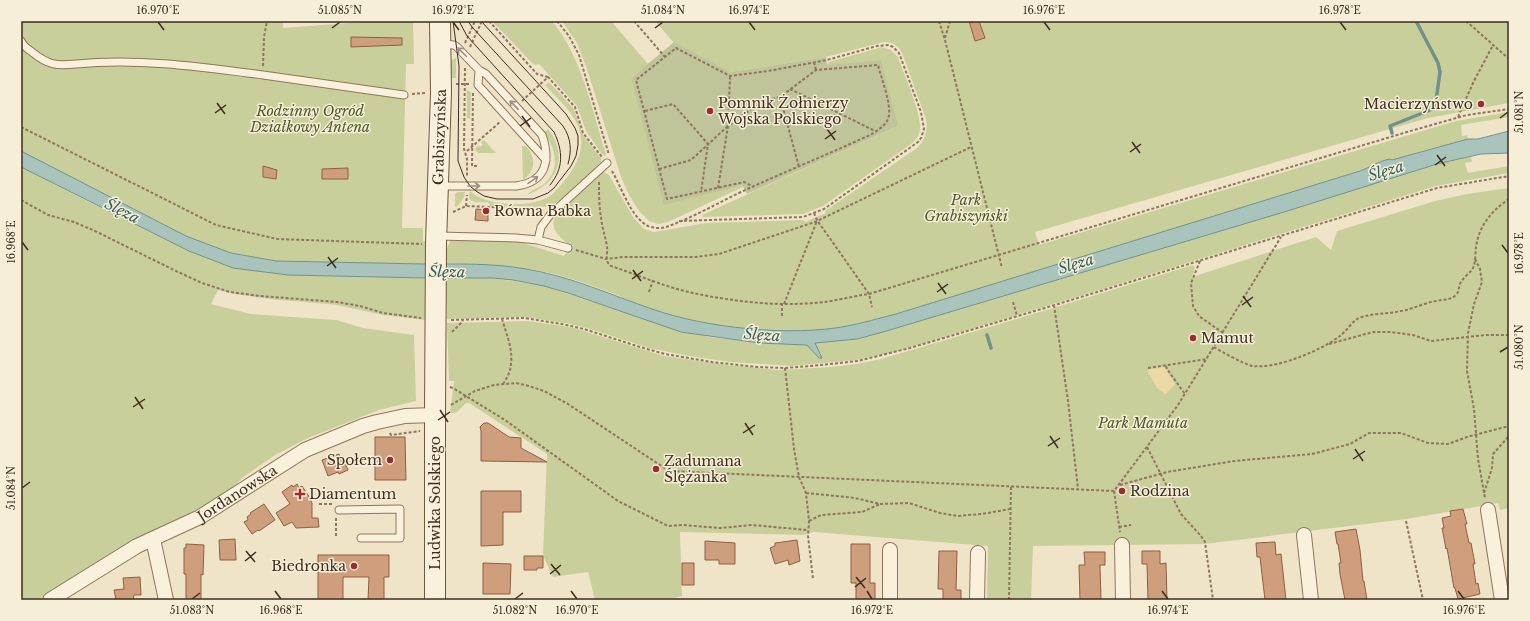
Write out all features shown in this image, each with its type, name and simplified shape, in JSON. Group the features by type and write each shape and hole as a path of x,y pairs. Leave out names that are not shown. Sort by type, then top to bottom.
{"main road":[{"name":"Grabiszyńska","path":"435,316 434,245 438,186 441,93 440,21"},
{"name":"Ludwika Solskiego","path":"435,316 441,411 435,600"}],"street":[{"name":"Jordanowska","path":"50,600 137,546 200,516 305,450 377,422 441,411"},
{"path":"1488,510 1502,600"},
{"path":"1304,535 1311,600"},
{"path":"153,539 166,600"},
{"path":"1122,546 1123,600"},
{"path":"890,550 890,600"},
{"path":"976,600 978,552"}],"lane":[{"path":"21,41 22,44 35,55 48,63 59,65 105,61 195,66 404,95"},
{"path":"438,186 516,186 528,184 537,179 543,170 546,160 546,148 542,135 517,107 486,74 479,70 457,47 447,44 440,44"},
{"path":"479,70 478,86 546,160"},
{"path":"538,240 541,227 550,215 606,163"},
{"path":"434,245 516,238 538,240 568,248"},
{"path":"339,510 400,509 400,538 361,538"}],"path":[{"path":"263,75 264,37 267,21"},
{"path":"465,47 465,41 475,21"},
{"path":"488,21 538,74 548,77 576,107 583,133 606,163 633,211 646,225 656,228 679,222 876,131 884,125 889,114 888,102 878,65 816,70 780,97 761,102 728,126 691,160 659,169"},
{"path":"557,21 569,36 579,56 610,157 606,163"},
{"path":"634,21 665,57"},
{"path":"939,21 1002,268"},
{"path":"945,40 950,21"},
{"path":"1466,21 1509,60"},
{"path":"679,222 803,217 824,209 914,146 922,138 924,129 921,112 899,53 893,47 886,44 814,62 768,71 730,76 676,48 636,80 667,199 744,182 754,187"},
{"path":"1458,118 1473,83 1494,45"},
{"path":"814,62 816,70"},
{"path":"465,64 464,149 467,159 466,206"},
{"path":"718,188 728,126 730,76"},
{"path":"517,107 548,77"},
{"path":"465,84 470,84"},
{"path":"790,89 876,131"},
{"path":"780,97 799,167"},
{"path":"645,111 673,104 708,144 701,192"},
{"path":"596,172 600,182 599,202 607,247 606,259 611,266 693,293 739,300 783,304 825,302 869,294 1458,118 1509,109"},
{"path":"467,151 506,116"},
{"path":"21,127 216,225 277,239 434,245"},
{"path":"473,146 472,166 477,166"},
{"path":"568,248 606,259 622,257 694,257 719,254 817,220 971,147"},
{"path":"21,200 48,215 74,222 95,231 202,283 230,292 337,302 360,306 383,313 435,316 464,320 524,318 573,326 640,347 672,355 712,362 785,368 858,361 910,348 1437,188 1509,176"},
{"path":"1326,345 1339,337 1361,317 1377,313 1401,311 1437,300 1445,301 1454,296 1459,292 1460,283 1473,267 1481,228 1492,213 1509,199"},
{"path":"453,212 466,206 539,209 550,215"},
{"path":"814,213 817,220 869,294 872,307"},
{"path":"782,316 783,304 817,220"},
{"path":"1122,546 1114,491 1185,394 1282,236"},
{"path":"1475,258 1480,269 1482,282 1474,304 1468,337 1467,372 1474,409 1478,459 1488,510"},
{"path":"1200,261 1191,283 1193,306 1199,316 1223,333"},
{"path":"649,292 653,280"},
{"path":"1013,302 1017,316"},
{"path":"1054,305 1068,402 1078,489"},
{"path":"502,319 508,342 511,363 510,372 503,384"},
{"path":"450,334 464,320"},
{"path":"1214,347 1251,366 1264,366 1288,360 1326,345 1373,332 1413,335 1431,341 1485,335 1509,335"},
{"path":"1148,368 1207,359"},
{"path":"1166,366 1185,394"},
{"path":"785,368 794,449 799,477 806,493 809,521 807,530 813,579"},
{"path":"441,411 475,391 494,385 516,383 529,386 554,396 669,471 1114,491"},
{"path":"446,387 453,388 505,420 618,501 668,526 720,528 752,525 807,530"},
{"path":"1119,485 1161,474 1234,461 1312,454 1350,444 1369,433 1401,433 1428,443 1448,444 1509,426"},
{"path":"1484,494 1492,468 1493,454 1509,436"},
{"path":"1147,447 1181,514 1205,542 1213,600"},
{"path":"1009,600 1011,487"},
{"path":"806,493 855,498 880,504 908,503 940,513 957,516 982,514 1010,509"},
{"path":"809,521 821,515 862,512 880,504"},
{"path":"1406,521 1422,600"},
{"path":"1119,527 1131,525"}],"green space":[{"name":"Rodzinny Ogród Działkowy Antena","path":"21,21 283,21 283,28 374,21 413,21 414,64 406,64 402,228 423,228 423,241 427,241 427,264 276,261 231,253 186,236 21,151"},
{"path":"492,21 552,21 562,35 579,67 591,102 606,154 605,156 601,153 586,131 577,106 539,64 535,65 532,63"},
{"path":"562,21 611,21 648,64 631,78 743,187 668,222 658,224 649,221 639,211 629,195 621,177 586,66 577,43"},
{"name":"Park Grabiszyński","path":"655,21 1509,21 1509,103 1428,118 1035,232 1039,245 1456,121 1509,112 1509,117 1461,125 1462,136 1467,135 1468,139 1392,160 1390,159 1360,171 896,314 846,326 798,331 774,331 725,326 701,322 654,310 590,285 546,272 509,267 446,263 446,250 451,240 517,241 564,256 570,246 555,230 555,217 601,172 609,175 633,217 644,229 654,232 706,223 804,220 805,222 826,213 825,211 917,148 924,139 927,123 926,119 902,53 893,43 884,42 826,57 730,72 674,43"},
{"path":"674,42 730,72 826,57 827,65 881,60 898,126 747,194 742,185 664,205 631,78"},
{"path":"882,47 891,50 898,57 915,104 920,122 920,131 913,142 823,206 803,214 703,217 702,215 898,126 827,65 829,62"},
{"path":"456,58 456,78 450,78 449,61"},
{"path":"550,83 574,109 583,135 601,158 601,162 573,190 550,207 490,206 488,202 471,201 469,199 470,191 486,200 507,204 538,201 553,194 572,171 581,150 578,126 572,115 545,85"},
{"path":"467,90 471,92 470,119 467,118"},
{"path":"548,129 558,149 559,159 557,168 553,176 546,184 527,195 545,183 550,177 555,165 555,158 551,145 544,133"},
{"path":"484,140 496,153 478,153 475,150 478,145 480,147 483,145 481,142"},
{"path":"522,146 526,146 533,159 533,168 524,179 523,179"},
{"path":"1471,157 1472,162 1465,163 1468,173 1509,166 1509,173 1436,186 895,352 856,360 792,366 730,362 649,348 587,328 566,323 524,317 447,319 446,278 493,278 544,286 629,314 709,337 759,343 807,345 819,358 822,358 814,343 857,339 883,332 1284,212 1396,176 1437,164"},
{"path":"21,167 189,251 219,263 255,271 288,275 426,278 426,320 383,315 337,305 270,299 234,294 218,290 211,304 251,314 336,320 363,328 414,335 416,401 379,410 308,438 275,455 242,478 230,491 209,505 37,600 21,600"},
{"name":"Park Mamuta","path":"1509,188 1509,508 1500,510 1498,503 1407,519 1204,544 1033,546 1031,600 987,600 988,546 813,532 804,535 680,532 682,596 667,600 595,600 588,572 553,577 543,556 547,454 469,403 466,403 456,413 450,413 454,381 449,381 447,323 527,321 557,325 574,328 664,356 778,370 857,364 881,359 1193,265 1195,268 1192,277 1316,237 1331,250 1337,231 1435,201 1467,194"},
{"path":"458,192 465,192 465,194 460,204 456,207 455,194"}],"sand":[{"path":"1164,367 1175,384 1166,394 1157,388 1147,370"}],"water":[{"name":"Ślęza","path":"1509,131 1509,153 1481,154 1437,164 1284,212 883,332 857,339 815,343 822,358 819,358 807,345 759,343 681,332 568,293 544,286 513,280 493,278 288,275 233,268 189,251 21,167 21,151 186,236 231,253 276,261 476,264 514,267 558,276 674,316 723,326 749,329 800,331 847,326 896,314 1360,171 1386,160 1392,160 1468,139 1478,139"}],"building":[{"path":"969,21 979,21 985,38 975,41"},
{"path":"351,37 402,38 402,45 351,47"},
{"path":"263,166 277,170 276,179 263,177"},
{"path":"348,168 348,179 322,179 322,169"},
{"path":"476,209 488,210 488,221 475,220"},
{"path":"484,423 488,423 509,437 521,438 521,448 547,462 481,461 480,427"},
{"name":"Społem","path":"375,437 405,437 406,480 375,480"},
{"path":"339,454 348,470 339,474 338,472 328,476 322,460"},
{"path":"297,484 299,488 302,486 308,495 312,503 312,518 318,518 319,527 296,528 292,522 284,526 276,513 290,504 282,492 292,485 293,487"},
{"path":"481,491 521,491 521,512 503,512 503,545 481,546"},
{"path":"264,504 275,520 252,534 244,522 248,520 247,517 251,514 250,513"},
{"path":"1463,509 1467,524 1465,524 1469,543 1471,543 1475,564 1473,564 1476,584 1478,583 1480,594 1458,599 1454,588 1447,548 1446,549 1442,528 1444,528 1442,518 1451,516 1450,511"},
{"path":"1356,529 1367,600 1345,600 1340,574 1339,563 1341,563 1335,532"},
{"path":"235,539 236,560 220,560 219,540"},
{"path":"797,540 800,561 789,565 788,560 775,564 770,548 775,546 775,543"},
{"path":"705,541 735,543 735,564 719,564 719,560 705,560"},
{"path":"1275,542 1276,555 1281,554 1286,600 1265,600 1260,557 1257,557 1256,543"},
{"path":"186,544 204,545 203,575 201,574 201,600 186,600 184,548 186,548"},
{"path":"851,544 870,544 870,583 875,583 875,600 856,600 856,583 851,583"},
{"path":"939,551 957,551 956,590 961,590 961,600 943,600 943,589 938,589"},
{"path":"1142,551 1160,551 1160,564 1166,563 1167,600 1148,600 1147,564 1142,564"},
{"path":"1084,552 1105,552 1105,565 1100,565 1101,600 1080,600 1079,565 1085,565"},
{"name":"Biedronka","path":"318,555 389,555 389,577 384,577 384,600 368,600 369,577 343,577 343,600 318,600"},
{"path":"524,556 543,556 543,568 537,568 537,570 524,570"},
{"path":"483,563 511,564 510,594 483,594"},
{"path":"682,563 694,563 694,585 682,585"},
{"path":"140,577 141,595 134,595 133,600 116,600 114,590 124,589 123,578"}],"waterway":[{"path":"1392,133 1390,126 1435,108 1440,72 1438,63 1416,21"},
{"path":"987,335 991,348"}],"tram line":[{"path":"453,21 459,66 458,161 464,177 470,186 484,196 497,199 533,199 548,193 554,188 571,166 576,156 578,136 566,114 481,21"},
{"path":"459,21 467,36 554,132 559,146 561,159 558,172 550,185"},
{"path":"468,21 563,126 568,135 570,144 568,164"}],"place":[{"name":"Macierzyństwo","path":"1481,104"},
{"name":"Pomnik Żołnierzy Wojska Polskiego","path":"710,111"},
{"name":"Równa Babka","path":"486,211"},
{"name":"Mamut","path":"1193,338"},
{"name":"Społem","path":"390,460"},
{"name":"Zadumana Ślężanka","path":"656,469"},
{"name":"Rodzina","path":"1122,491"},
{"name":"Diamentum","path":"300,494"},
{"name":"Biedronka","path":"354,566"}]}
